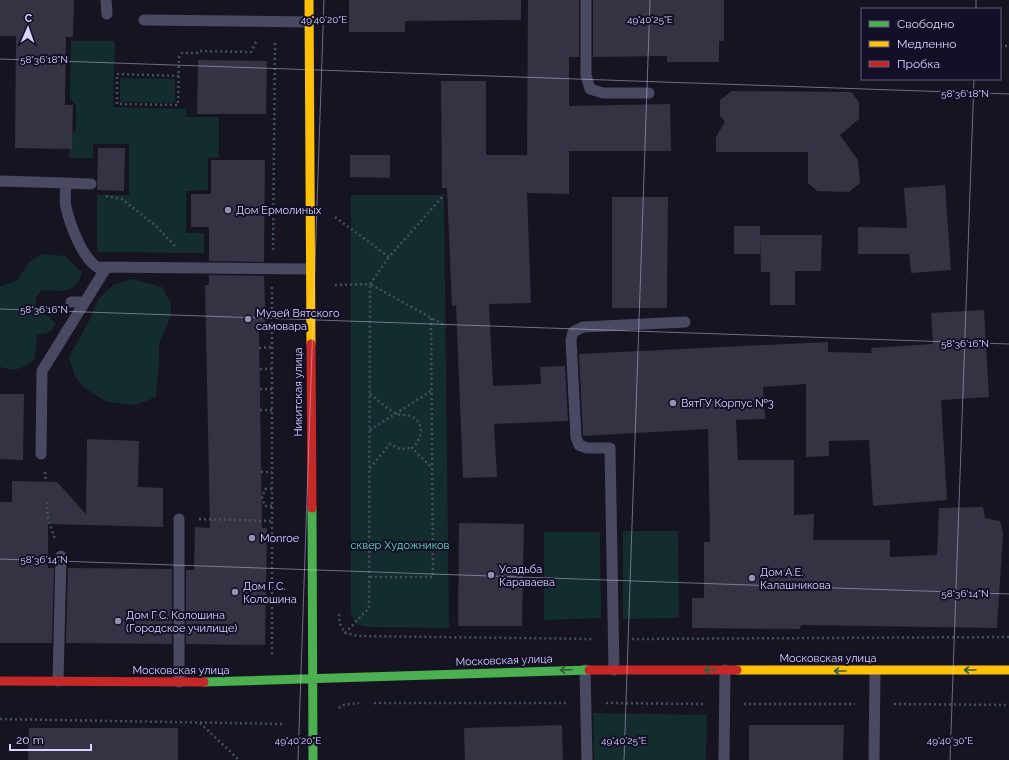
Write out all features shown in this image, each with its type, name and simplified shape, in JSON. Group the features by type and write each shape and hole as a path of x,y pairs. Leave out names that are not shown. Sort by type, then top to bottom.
{"street":[{"name":"Никитская улица","path":"309,0 313,678 312,760"},
{"name":"Московская улица","path":"0,681 179,682 585,670 1009,670"}],"lane":[{"path":"106,0 107,14"},
{"path":"586,0 586,75 590,88 603,94 649,93"},
{"path":"144,20 309,22"},
{"path":"0,181 91,184"},
{"path":"66,183 65,206 75,233 90,262 97,267 310,269"},
{"path":"41,454 42,371 106,268"},
{"path":"71,302 84,302"},
{"path":"614,670 610,448 587,448 579,445 576,437 571,340 573,332 583,327 685,322"},
{"path":"178,519 179,682"},
{"path":"58,681 61,556"},
{"path":"585,670 587,760"},
{"path":"724,760 725,670"},
{"path":"874,760 875,671"}],"path":[{"path":"272,656 272,269 276,21"},
{"path":"178,76 117,74 117,104 178,105 179,57 182,53 198,53 200,51 251,52 257,39"},
{"path":"91,184 91,194 122,199 156,226 182,253 186,268"},
{"path":"345,633 369,608 370,284 389,256 444,196"},
{"path":"330,214 389,256"},
{"path":"333,277 333,285 370,284 446,326"},
{"path":"370,577 433,577 431,318"},
{"path":"259,348 272,347"},
{"path":"260,368 272,368"},
{"path":"260,389 272,389"},
{"path":"370,430 431,391"},
{"path":"370,394 398,415 410,416 419,423 421,428 420,440 412,448 400,450 390,444 370,468"},
{"path":"260,410 272,410"},
{"path":"412,448 432,469"},
{"path":"261,472 272,472"},
{"path":"272,489 265,489 262,498 265,506 272,506"},
{"path":"47,502 48,520 61,556"},
{"path":"178,519 272,521"},
{"path":"267,539 272,540"},
{"path":"338,610 340,624 345,633 358,636 613,639 1009,637"},
{"path":"368,703 586,702 1009,705"},
{"path":"336,710 342,705 360,703"},
{"path":"0,719 283,724"},
{"path":"199,723 239,760"}],"green space":[{"path":"71,41 115,41 113,107 187,109 186,117 219,117 219,157 208,158 208,190 186,191 186,233 204,233 204,253 97,252 97,195 129,195 129,144 93,144 93,158 69,158 70,135 76,130 76,105 70,98"},
{"path":"120,78 175,79 175,103 120,102"},
{"name":"сквер Художников","path":"351,195 444,195 449,628 367,627 356,624 351,614"},
{"path":"41,254 65,256 82,272 76,285 72,288 61,291 42,290 36,297 36,311 48,316 56,324 48,332 37,334 35,359 19,369 0,367 0,286 17,281 29,262"},
{"path":"132,279 162,287 171,304 171,315 159,344 156,397 136,405 107,402 83,387 75,376 69,357 88,323 99,298 114,285"},
{"path":"623,531 678,531 679,618 623,619"},
{"path":"544,532 600,532 601,618 544,620"},
{"path":"593,713 707,715 706,760 594,760"}],"building":[{"path":"0,0 74,0 73,37 66,37 65,105 73,105 72,149 15,148 16,36 0,36"},
{"path":"349,0 521,0 521,20 405,21 405,32 349,32"},
{"path":"528,0 579,0 579,57 569,57 569,106 670,104 671,151 569,151 569,194 527,193 531,303 489,304 493,386 541,384 540,367 565,366 568,421 494,424 497,477 463,478 456,305 452,306 447,188 442,188 441,81 486,81 486,155 527,155"},
{"path":"593,0 724,0 724,41 719,41 719,62 667,62 667,56 593,57"},
{"path":"198,60 267,61 266,114 197,114"},
{"path":"732,91 851,92 859,102 859,119 840,135 858,160 860,183 849,192 817,191 808,183 808,152 716,152 716,137 725,122 720,116 720,100"},
{"path":"98,148 125,148 124,191 97,190"},
{"path":"350,155 390,155 390,178 350,177"},
{"name":"Дом Ермолиных","path":"211,160 265,160 264,262 209,261 209,227 191,227 191,194 211,194"},
{"path":"945,185 951,270 911,273 909,254 858,254 858,227 907,228 904,188"},
{"path":"612,197 668,197 667,308 612,308"},
{"path":"734,226 760,226 760,254 734,254"},
{"path":"760,235 822,235 821,271 795,271 795,305 770,305 770,272 761,272"},
{"path":"209,275 264,276 266,330 259,331 262,528 267,528 265,645 186,644 186,570 194,570 195,527 210,528 205,285 209,285"},
{"path":"984,310 989,397 941,400 947,500 873,506 869,440 829,441 829,456 806,457 806,384 763,387 765,419 736,420 738,460 794,460 794,515 814,514 813,540 890,540 890,557 937,555 939,508 983,507 985,518 1000,521 1003,533 997,628 801,625 800,629 692,628 692,598 704,598 704,542 710,542 708,429 583,436 579,354 828,342 828,352 872,353 871,348 933,344 931,313"},
{"path":"0,394 24,394 23,460 0,459"},
{"path":"87,439 139,441 138,487 163,488 163,527 48,524 48,568 54,568 52,643 0,643 0,502 12,502 12,481 57,482 86,514"},
{"name":"Усадьба Караваева","path":"459,523 524,524 522,626 458,626"},
{"name":"Дом Г.С. Колошина (Городское училище)","path":"68,568 172,569 172,644 66,643"},
{"path":"562,725 563,760 465,760 464,728"},
{"path":"749,725 844,725 843,760 749,760"},
{"path":"29,728 178,728 178,760 28,760"}],"traffic: fast":[{"path":"312,508 313,760"},
{"path":"204,682 589,670"}],"traffic: slow":[{"path":"309,0 311,344"},
{"path":"737,670 1009,670"}],"traffic: jam":[{"path":"311,344 312,508"},
{"path":"589,670 737,670"},
{"path":"0,681 204,682"}],"place":[{"name":"Дом Ермолиных","path":"228,210"},
{"name":"Музей Вятского самовара","path":"248,319"},
{"name":"ВятГУ Корпус №3","path":"673,403"},
{"name":"Monroe","path":"252,538"},
{"name":"Усадьба Караваева","path":"491,575"},
{"name":"Дом А.Е. Калашникова","path":"752,578"},
{"name":"Дом Г.С. Колошина","path":"235,592"},
{"name":"Дом Г.С. Колошина (Городское училище)","path":"118,621"}]}
